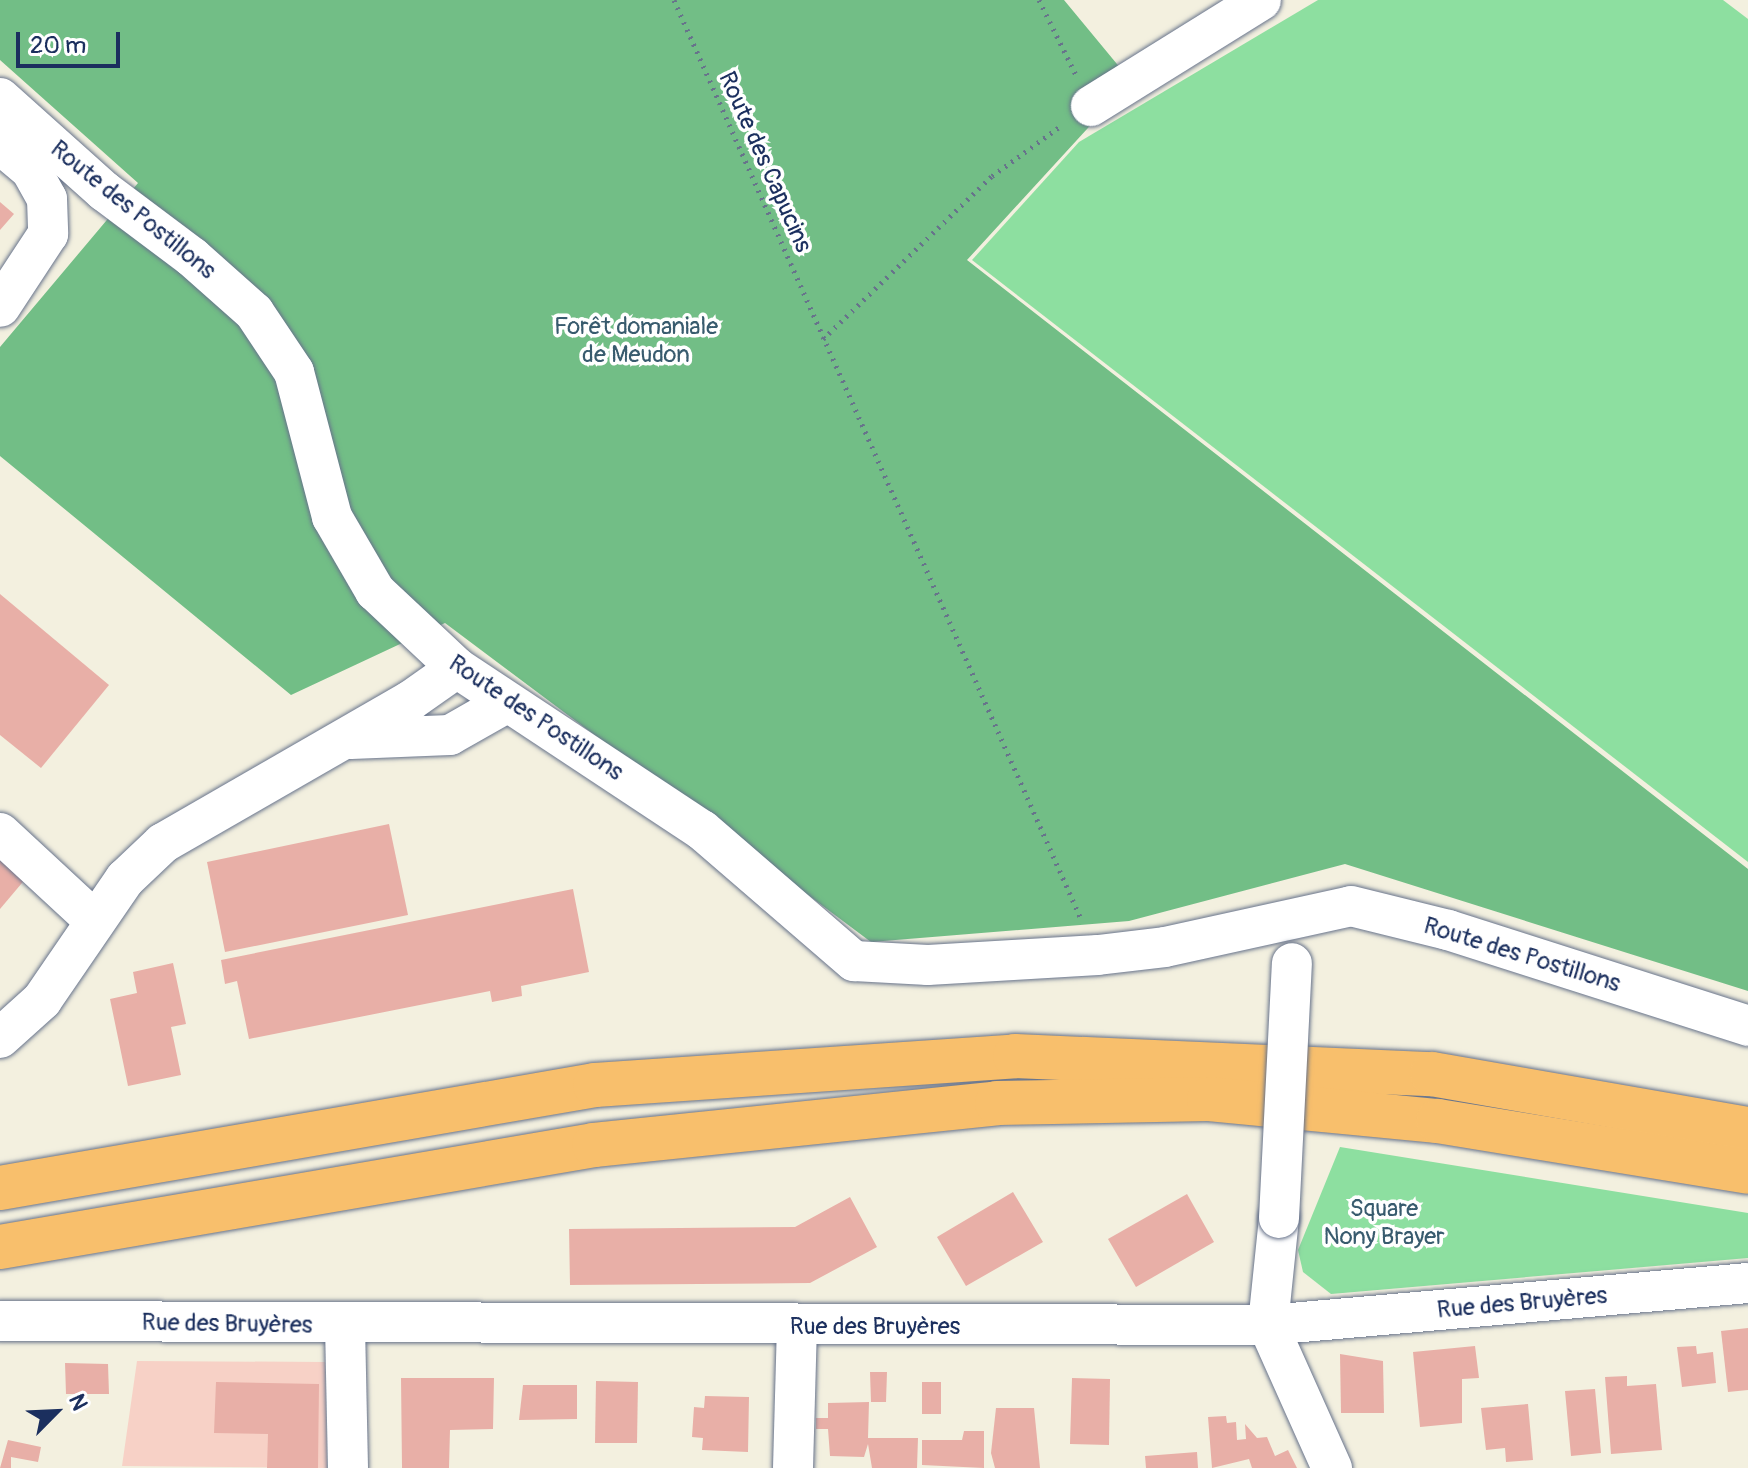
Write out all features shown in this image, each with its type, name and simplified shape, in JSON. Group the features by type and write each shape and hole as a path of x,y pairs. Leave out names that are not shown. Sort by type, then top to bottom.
{"highway":[{"path":"0,1188 595,1085 1015,1056 1432,1074 1748,1129"},
{"path":"0,1247 594,1145 997,1103 1209,1099 1438,1121 1748,1172"}],"street":[{"path":"1091,106 1261,0"},
{"name":"Route des Postillons","path":"0,98 104,191 192,257 254,312 294,372 332,517 375,591 457,668 702,830 854,961 928,965 1098,955 1165,947 1294,916 1351,906 1448,930 1748,1026"},
{"path":"0,144 36,179 47,199 48,234 0,307"},
{"path":"0,1038 42,1000 125,879 163,843 328,744 410,701 457,668"},
{"path":"328,744 375,734 450,735 506,703"},
{"path":"0,833 95,921"},
{"path":"1294,916 1279,1218 1268,1325 1332,1468"},
{"name":"Rue des Bruyères","path":"0,1321 797,1327 1268,1325 1748,1283"},
{"path":"345,1325 348,1468"},
{"path":"793,1468 797,1327"}],"path":[{"name":"Route des Capucins","path":"674,0 1098,955"},
{"path":"823,339 992,176 1091,106 1039,0"}],"shaded area":[{"path":"137,1361 325,1362 327,1468 122,1466"}],"green space":[{"name":"Forêt domaniale de Meudon","path":"0,0 1064,0 1131,81 967,260 1748,869 1748,991 1345,864 1129,921 871,942 445,623 291,695 0,456 0,347 138,183 0,60"},
{"path":"1318,0 1723,0 1748,19 1748,862 972,260 1079,142"},
{"name":"Square Nony Brayer","path":"1340,1147 1748,1213 1748,1258 1331,1294 1303,1272 1298,1250"}],"building":[{"path":"0,202 14,214 0,230"},
{"path":"0,594 109,685 41,768 0,735"},
{"path":"389,824 408,915 225,952 207,862"},
{"path":"0,855 27,877 0,909"},
{"path":"573,889 589,972 521,986 522,996 492,1002 490,991 249,1039 237,981 225,984 221,960"},
{"path":"173,963 186,1024 171,1027 181,1075 128,1086 110,999 137,993 133,972"},
{"path":"1013,1192 1043,1242 966,1286 937,1237"},
{"path":"1187,1194 1214,1242 1136,1287 1108,1239"},
{"path":"850,1197 877,1247 810,1283 570,1285 569,1229 795,1227"},
{"path":"1748,1328 1748,1390 1728,1392 1721,1331"},
{"path":"1475,1346 1479,1378 1462,1379 1462,1423 1420,1427 1413,1352"},
{"path":"1696,1346 1697,1354 1713,1352 1716,1383 1682,1387 1677,1347"},
{"path":"1340,1354 1383,1361 1384,1413 1341,1413"},
{"path":"65,1363 108,1364 109,1394 66,1394"},
{"path":"870,1372 887,1372 886,1402 871,1402"},
{"path":"1627,1376 1627,1386 1656,1384 1662,1450 1611,1454 1605,1377"},
{"path":"401,1378 494,1378 493,1429 450,1430 449,1468 402,1468"},
{"path":"1072,1378 1110,1379 1109,1445 1070,1444"},
{"path":"596,1381 638,1382 637,1443 595,1443"},
{"path":"216,1382 319,1384 318,1468 267,1468 268,1434 214,1433"},
{"path":"922,1382 941,1382 941,1414 922,1414"},
{"path":"523,1385 577,1385 577,1419 519,1420"},
{"path":"1595,1389 1601,1453 1571,1456 1565,1391"},
{"path":"705,1396 749,1397 748,1452 702,1450 703,1438 692,1437 694,1407 704,1408"},
{"path":"869,1402 868,1438 918,1438 917,1468 872,1468 868,1444 864,1457 830,1456 828,1429 816,1429 816,1418 828,1418 828,1403"},
{"path":"1528,1404 1533,1460 1506,1462 1505,1448 1486,1450 1481,1408"},
{"path":"996,1408 1034,1408 1040,1468 995,1468 991,1453"},
{"path":"1226,1416 1227,1423 1236,1422 1237,1440 1246,1439 1245,1424 1257,1438 1267,1437 1275,1456 1288,1450 1297,1468 1252,1468 1249,1459 1212,1468 1208,1417"},
{"path":"964,1431 984,1431 984,1468 922,1465 922,1440 962,1440"},
{"path":"8,1440 41,1447 38,1462 11,1457 11,1468 0,1468"},
{"path":"1197,1452 1198,1468 1146,1468 1145,1456"}]}
